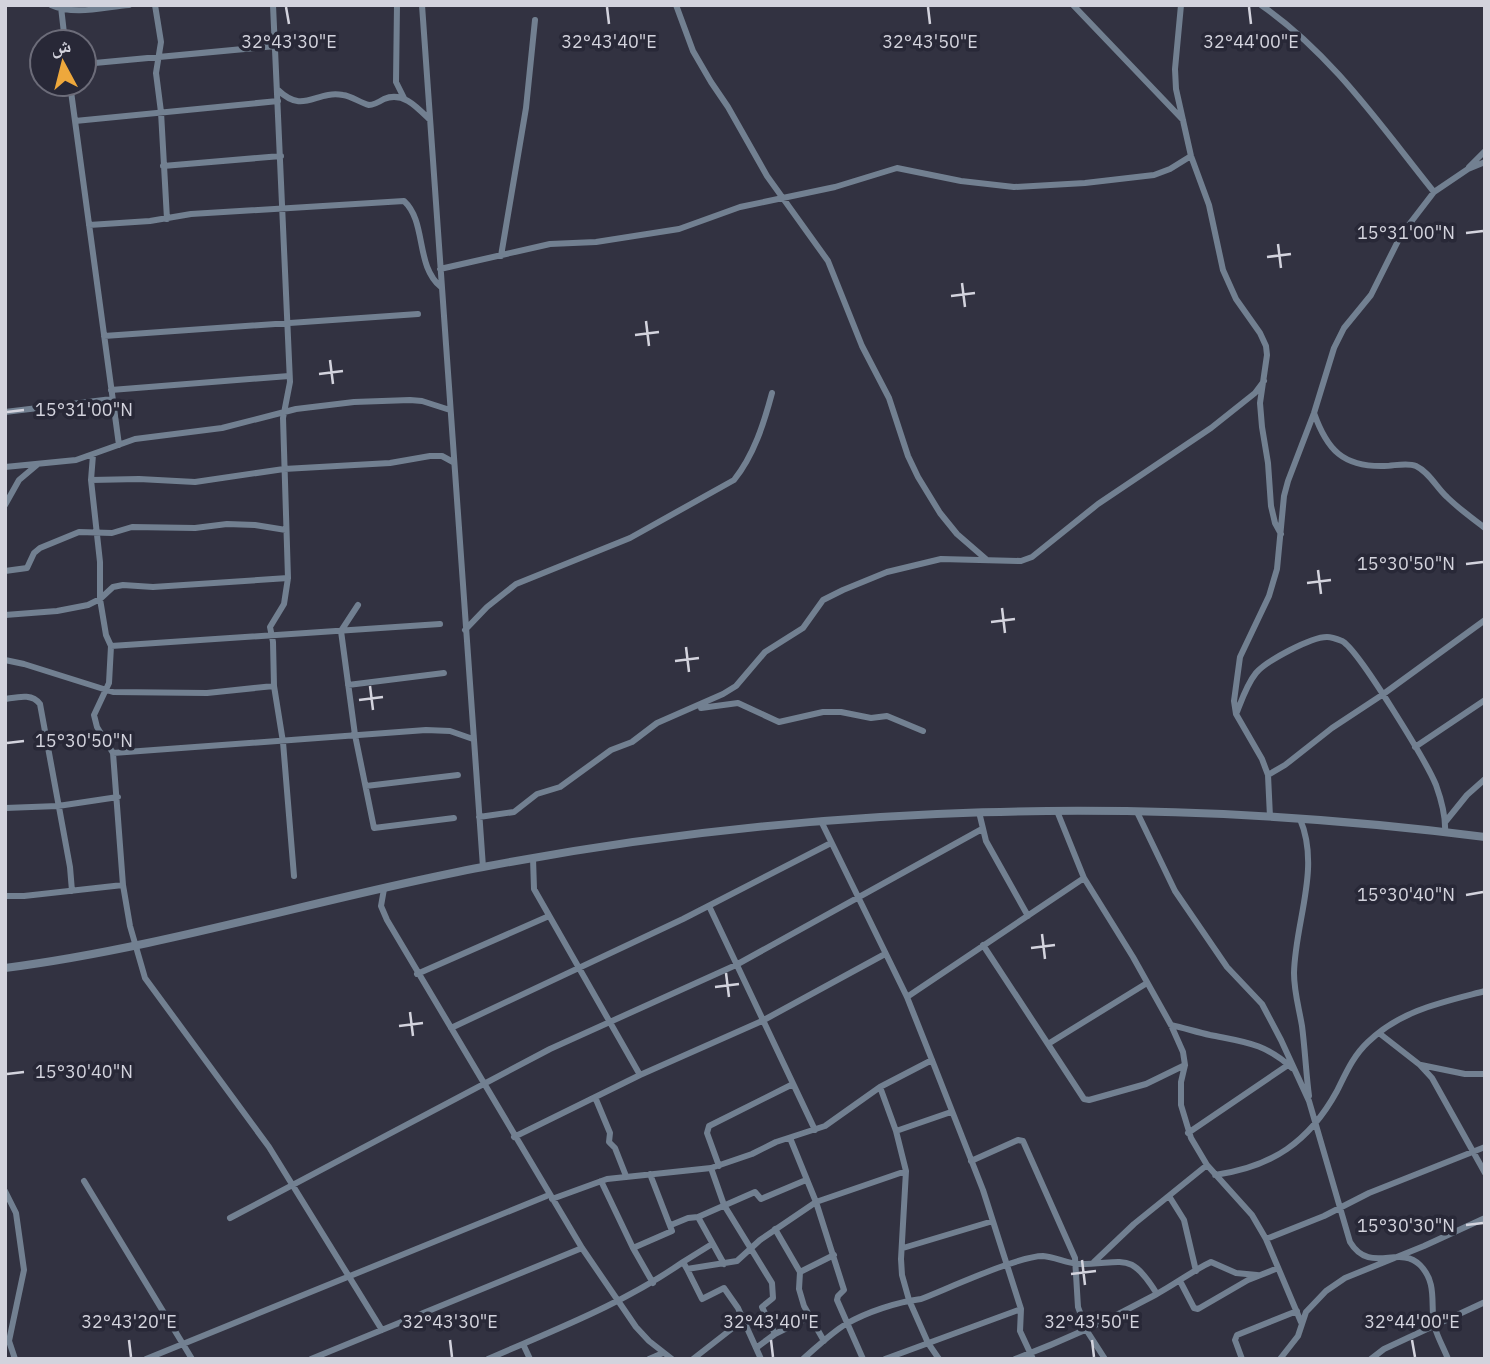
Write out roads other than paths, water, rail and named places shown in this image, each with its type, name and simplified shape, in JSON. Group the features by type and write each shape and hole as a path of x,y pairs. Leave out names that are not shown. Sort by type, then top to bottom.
{"street":[{"path":"51,5 61,8 129,5"},
{"path":"155,5 161,42 156,66 156,84 161,112 166,219"},
{"path":"272,5 276,46 289,376 284,412 288,578 284,604 270,627 294,876"},
{"path":"397,5 396,82 404,98 429,120"},
{"path":"422,5 482,867"},
{"path":"676,5 693,51 767,176 824,255 833,272 862,345 889,398 908,456 925,490 957,534 987,560"},
{"path":"1073,5 1185,122"},
{"path":"1181,5 1175,79 1191,156 1206,194 1223,270 1236,299 1266,346 1268,355 1261,403 1262,427 1271,506 1281,534"},
{"path":"1261,5 1307,40 1361,101 1434,192"},
{"path":"61,8 63,28"},
{"path":"501,256 526,108 535,20"},
{"path":"98,63 276,46"},
{"path":"278,90 288,99 299,103 338,94 371,105 394,96 404,98"},
{"path":"73,98 118,445"},
{"path":"75,121 278,101"},
{"path":"1468,169 1485,151"},
{"path":"163,166 281,156"},
{"path":"440,269 550,244 596,242 679,229 732,210 835,187 898,168 990,185 1042,186 1085,184 1154,175 1191,156"},
{"path":"1270,817 1268,775 1262,759 1236,714 1234,701 1240,657 1269,596 1277,569 1288,481 1314,413 1334,348 1345,328 1371,295 1401,235 1434,192 1468,169 1485,162"},
{"path":"89,225 166,219 191,214 404,201 415,217 429,268 441,287"},
{"path":"104,336 418,314"},
{"path":"111,390 289,376"},
{"path":"479,817 514,811 537,794 560,787 611,750 632,742 657,723 692,709 736,686 765,652 803,628 818,604 832,595 887,572 941,559 1021,561 1032,557 1098,504 1211,428 1255,393 1264,381"},
{"path":"465,630 487,607 516,584 630,538 734,480 744,467 758,437 772,393"},
{"path":"5,412 112,399"},
{"path":"5,467 76,460 144,438 233,426 284,412 354,402 422,401 450,410"},
{"path":"1314,413 1322,435 1334,453 1362,464 1414,465 1423,471 1447,498 1485,528"},
{"path":"93,455 91,480 100,562 100,599 106,635 111,646 107,691 94,715 97,727 113,753 123,885 135,946 145,978 269,1147 382,1329"},
{"path":"91,480 147,479 180,483 284,469 373,465 430,456 442,456 453,462"},
{"path":"5,505 19,481 38,464"},
{"path":"5,571 27,568 34,553 47,544 79,532 112,533 132,527 195,528 227,524 286,530"},
{"path":"5,615 57,611 88,605 100,599 113,587 124,585 153,587 288,578"},
{"path":"358,605 342,631 355,736 374,828 454,818"},
{"path":"1268,775 1485,620"},
{"path":"111,646 440,624"},
{"path":"1236,714 1250,682 1266,664 1325,636 1349,645 1415,747 1437,787 1446,821 1445,832"},
{"path":"5,660 46,670 107,691 206,693 274,686"},
{"path":"348,685 444,673"},
{"path":"5,699 29,696 40,704 72,891"},
{"path":"1415,747 1485,700"},
{"path":"692,709 738,704 779,722 823,712 841,712 871,718 887,716 923,731"},
{"path":"113,753 438,731 450,731 473,739"},
{"path":"366,786 458,775"},
{"path":"1446,821 1467,794 1485,779"},
{"path":"5,808 58,806 118,797"},
{"path":"1057,811 1084,878 1171,1025 1183,1052 1185,1065 1181,1082 1181,1105 1188,1133 1214,1175 1252,1215 1266,1239 1301,1322"},
{"path":"979,812 986,841 1028,916"},
{"path":"5,968 135,946 482,867 685,834 821,821 979,812 1137,812 1300,819 1485,837"},
{"path":"1137,812 1175,891 1227,967 1262,1004 1309,1101 1348,1235 1358,1253 1367,1258 1414,1261 1425,1272 1434,1299 1434,1325 1448,1359"},
{"path":"1300,819 1308,840 1308,867 1294,975 1309,1101"},
{"path":"821,821 907,997 932,1060 993,1221 1021,1309 1020,1331 1032,1357"},
{"path":"230,1218 550,1049 736,965 982,829"},
{"path":"451,1028 709,906 831,843"},
{"path":"533,858 534,888 580,967 608,1023 640,1075"},
{"path":"907,997 1084,878"},
{"path":"5,895 123,885"},
{"path":"384,889 381,902 383,912 550,1197 635,1327 672,1359"},
{"path":"709,906 815,1130"},
{"path":"417,974 549,916"},
{"path":"983,945 1080,1097 1089,1100 1146,1084 1185,1065"},
{"path":"514,1137 640,1075 762,1021 885,954"},
{"path":"1048,1044 1147,983"},
{"path":"1214,1175 1236,1172 1273,1158 1294,1145 1315,1123 1338,1089 1349,1065 1379,1033 1412,1012 1438,1002 1485,991"},
{"path":"1171,1025 1245,1041 1278,1055 1295,1071"},
{"path":"1379,1033 1420,1065 1438,1086 1485,1173"},
{"path":"146,1359 550,1197 626,1176 715,1167 815,1130 850,1110 880,1087 932,1060"},
{"path":"1188,1133 1288,1065"},
{"path":"1420,1065 1465,1074 1485,1074"},
{"path":"775,1334 762,1307 773,1298 773,1286 724,1205 707,1133 709,1126 793,1084"},
{"path":"880,1087 896,1131 905,1171 901,1267 909,1300 928,1343 939,1359"},
{"path":"595,1097 610,1133 609,1142 615,1148 626,1176"},
{"path":"896,1131 951,1112"},
{"path":"790,1138 834,1255 844,1290 837,1300 863,1359"},
{"path":"971,1161 1023,1140 1077,1264 1076,1299 1087,1331 1105,1359"},
{"path":"1266,1239 1369,1193 1485,1147"},
{"path":"1091,1264 1135,1224 1207,1166"},
{"path":"685,1266 737,1261 775,1229 816,1202 905,1171"},
{"path":"633,1248 671,1231 650,1174"},
{"path":"671,1225 698,1217 755,1192 761,1199 806,1180"},
{"path":"84,1181 192,1359"},
{"path":"601,1181 653,1283"},
{"path":"5,1191 16,1213 24,1270 7,1342 15,1359"},
{"path":"1169,1196 1184,1220 1196,1271"},
{"path":"698,1217 724,1264"},
{"path":"1280,1359 1297,1336 1301,1322 1313,1304 1335,1284 1485,1218"},
{"path":"903,1248 993,1221"},
{"path":"775,1229 800,1272 801,1297 809,1317 824,1340"},
{"path":"488,1359 653,1283 685,1266 712,1244"},
{"path":"311,1359 582,1248"},
{"path":"800,1272 834,1255"},
{"path":"803,1359 846,1324 1008,1266 1044,1256 1077,1264 1115,1261 1130,1263 1139,1269 1157,1294"},
{"path":"1015,1359 1032,1357 1087,1331 1208,1263 1214,1261 1236,1273 1257,1275"},
{"path":"685,1266 701,1298 704,1299 724,1287 738,1307 761,1359"},
{"path":"1180,1281 1198,1309 1257,1275 1278,1268"},
{"path":"1371,1359 1378,1352 1485,1302"},
{"path":"885,1358 1021,1309"},
{"path":"1242,1359 1237,1335 1297,1311"},
{"path":"756,1348 775,1334 809,1317"},
{"path":"693,1359 743,1320"},
{"path":"523,1344 530,1359"},
{"path":"649,1359 663,1353"}]}
